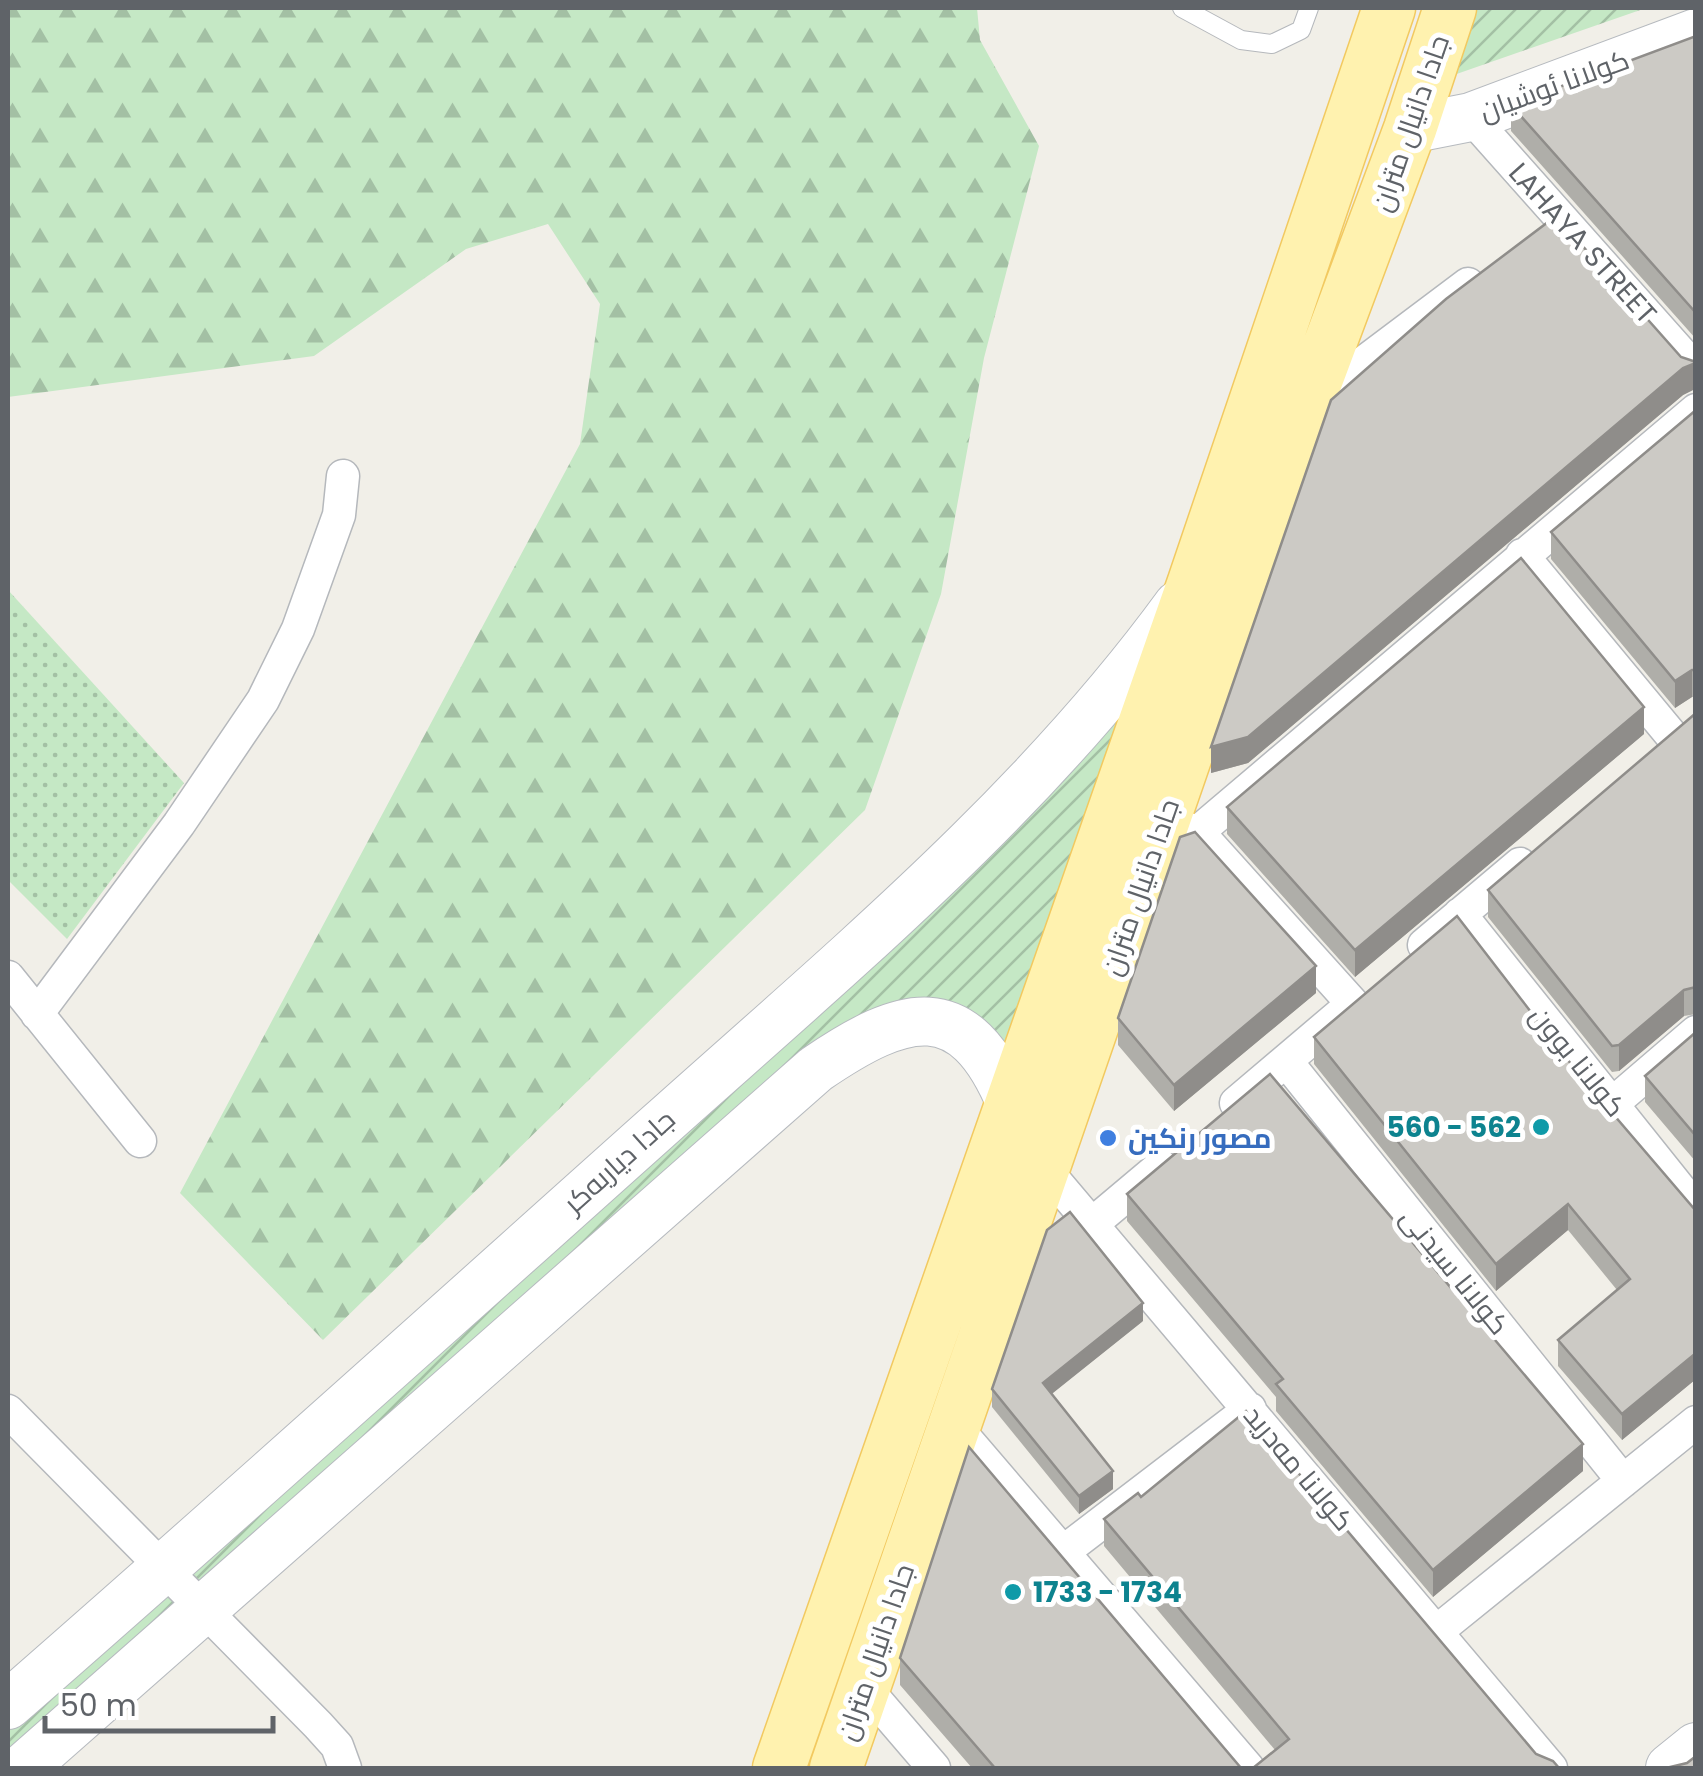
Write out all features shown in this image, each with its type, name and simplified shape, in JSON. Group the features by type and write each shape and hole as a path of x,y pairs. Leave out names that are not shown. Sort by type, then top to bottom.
{"main road":[{"name":"جادا دانيال متران","path":"779,1768 1194,582 1390,8"},
{"name":"جادا دانيال متران","path":"836,1768 862,1684 1045,1169 1180,826 1307,405 1410,129 1432,12"},
{"name":"كولانا ئوشيان","path":"1410,129 1472,116 1696,33"},
{"name":"جادا دیاربه‌كر","path":"8,1705 876,932 978,835 1092,714 1194,582"},
{"path":"22,1768 816,1069 850,1046 883,1030 916,1022 948,1022 976,1040 1011,1104"},
{"path":"1670,1768 1696,1747"}],"street":[{"name":"LAHAYA STREET","path":"1472,116 1696,370"},
{"path":"1528,239 1559,216"},
{"path":"1307,405 1496,263"},
{"path":"1352,1004 1180,826 1522,555 1696,410"},
{"path":"37,1014 178,824 263,700 298,629 339,515 343,476"},
{"path":"1522,555 1684,726 1642,761"},
{"path":"1212,1124 1551,838"},
{"name":"كولانا بوون","path":"1460,914 1696,1208"},
{"path":"8,978 140,1141"},
{"path":"1612,1104 1696,1032"},
{"name":"كولانا سيدنى","path":"1286,1060 1623,1481"},
{"path":"1092,1224 1182,1148"},
{"name":"كولانا مه‌درید","path":"1045,1169 1551,1768"},
{"path":"1063,1552 1250,1409"},
{"path":"8,1411 328,1736 345,1768"},
{"path":"1436,1632 1696,1422"},
{"path":"954,1425 1248,1768"},
{"path":"862,1684 934,1768"}],"lane":[{"path":"1182,8 1241,40 1272,44 1301,30 1309,8"}],"green space":[{"path":"8,8 977,8 980,40 1039,146 984,358 941,594 865,810 323,1340 180,1193 580,444 600,304 548,224 466,249 314,356 8,397"},
{"path":"1468,8 1646,8 1448,77"},
{"path":"8,590 184,783 67,939 8,880"},
{"path":"1140,657 1011,1104 977,1040 883,1030 8,1768 8,1705"}],"building":[{"path":"1696,36 1696,313 1511,105"},
{"path":"1556,216 1681,357 1696,364 1683,368 1248,737 1211,747 1331,400 1446,299"},
{"path":"1696,410 1696,670 1675,681 1551,532"},
{"path":"1521,558 1644,707 1355,950 1227,807"},
{"path":"1696,713 1696,987 1684,990 1619,1045 1612,1046 1488,890"},
{"path":"1195,832 1316,966 1174,1085 1118,1018 1180,837"},
{"path":"1457,916 1578,1073 1696,1211 1696,1353 1622,1414 1558,1340 1630,1279 1568,1204 1496,1264 1314,1037"},
{"path":"1696,1032 1696,1136 1645,1076"},
{"path":"1270,1074 1583,1444 1433,1570 1276,1384 1283,1379 1127,1194"},
{"path":"1070,1212 1143,1303 1043,1383 1113,1471 1079,1496 992,1389 1047,1230"},
{"path":"1246,1411 1536,1754 1559,1768 1253,1768 1289,1739 1104,1519 1138,1493 1141,1497"},
{"path":"969,1447 1241,1768 995,1768 900,1658"},
{"path":"1696,1756 1696,1768 1666,1768 1687,1763"}],"place":[{"name":"560 - 562","path":"1541,1127"},
{"name":"مصور رنكين","path":"1108,1138"},
{"name":"1733 - 1734","path":"1013,1592"}]}
